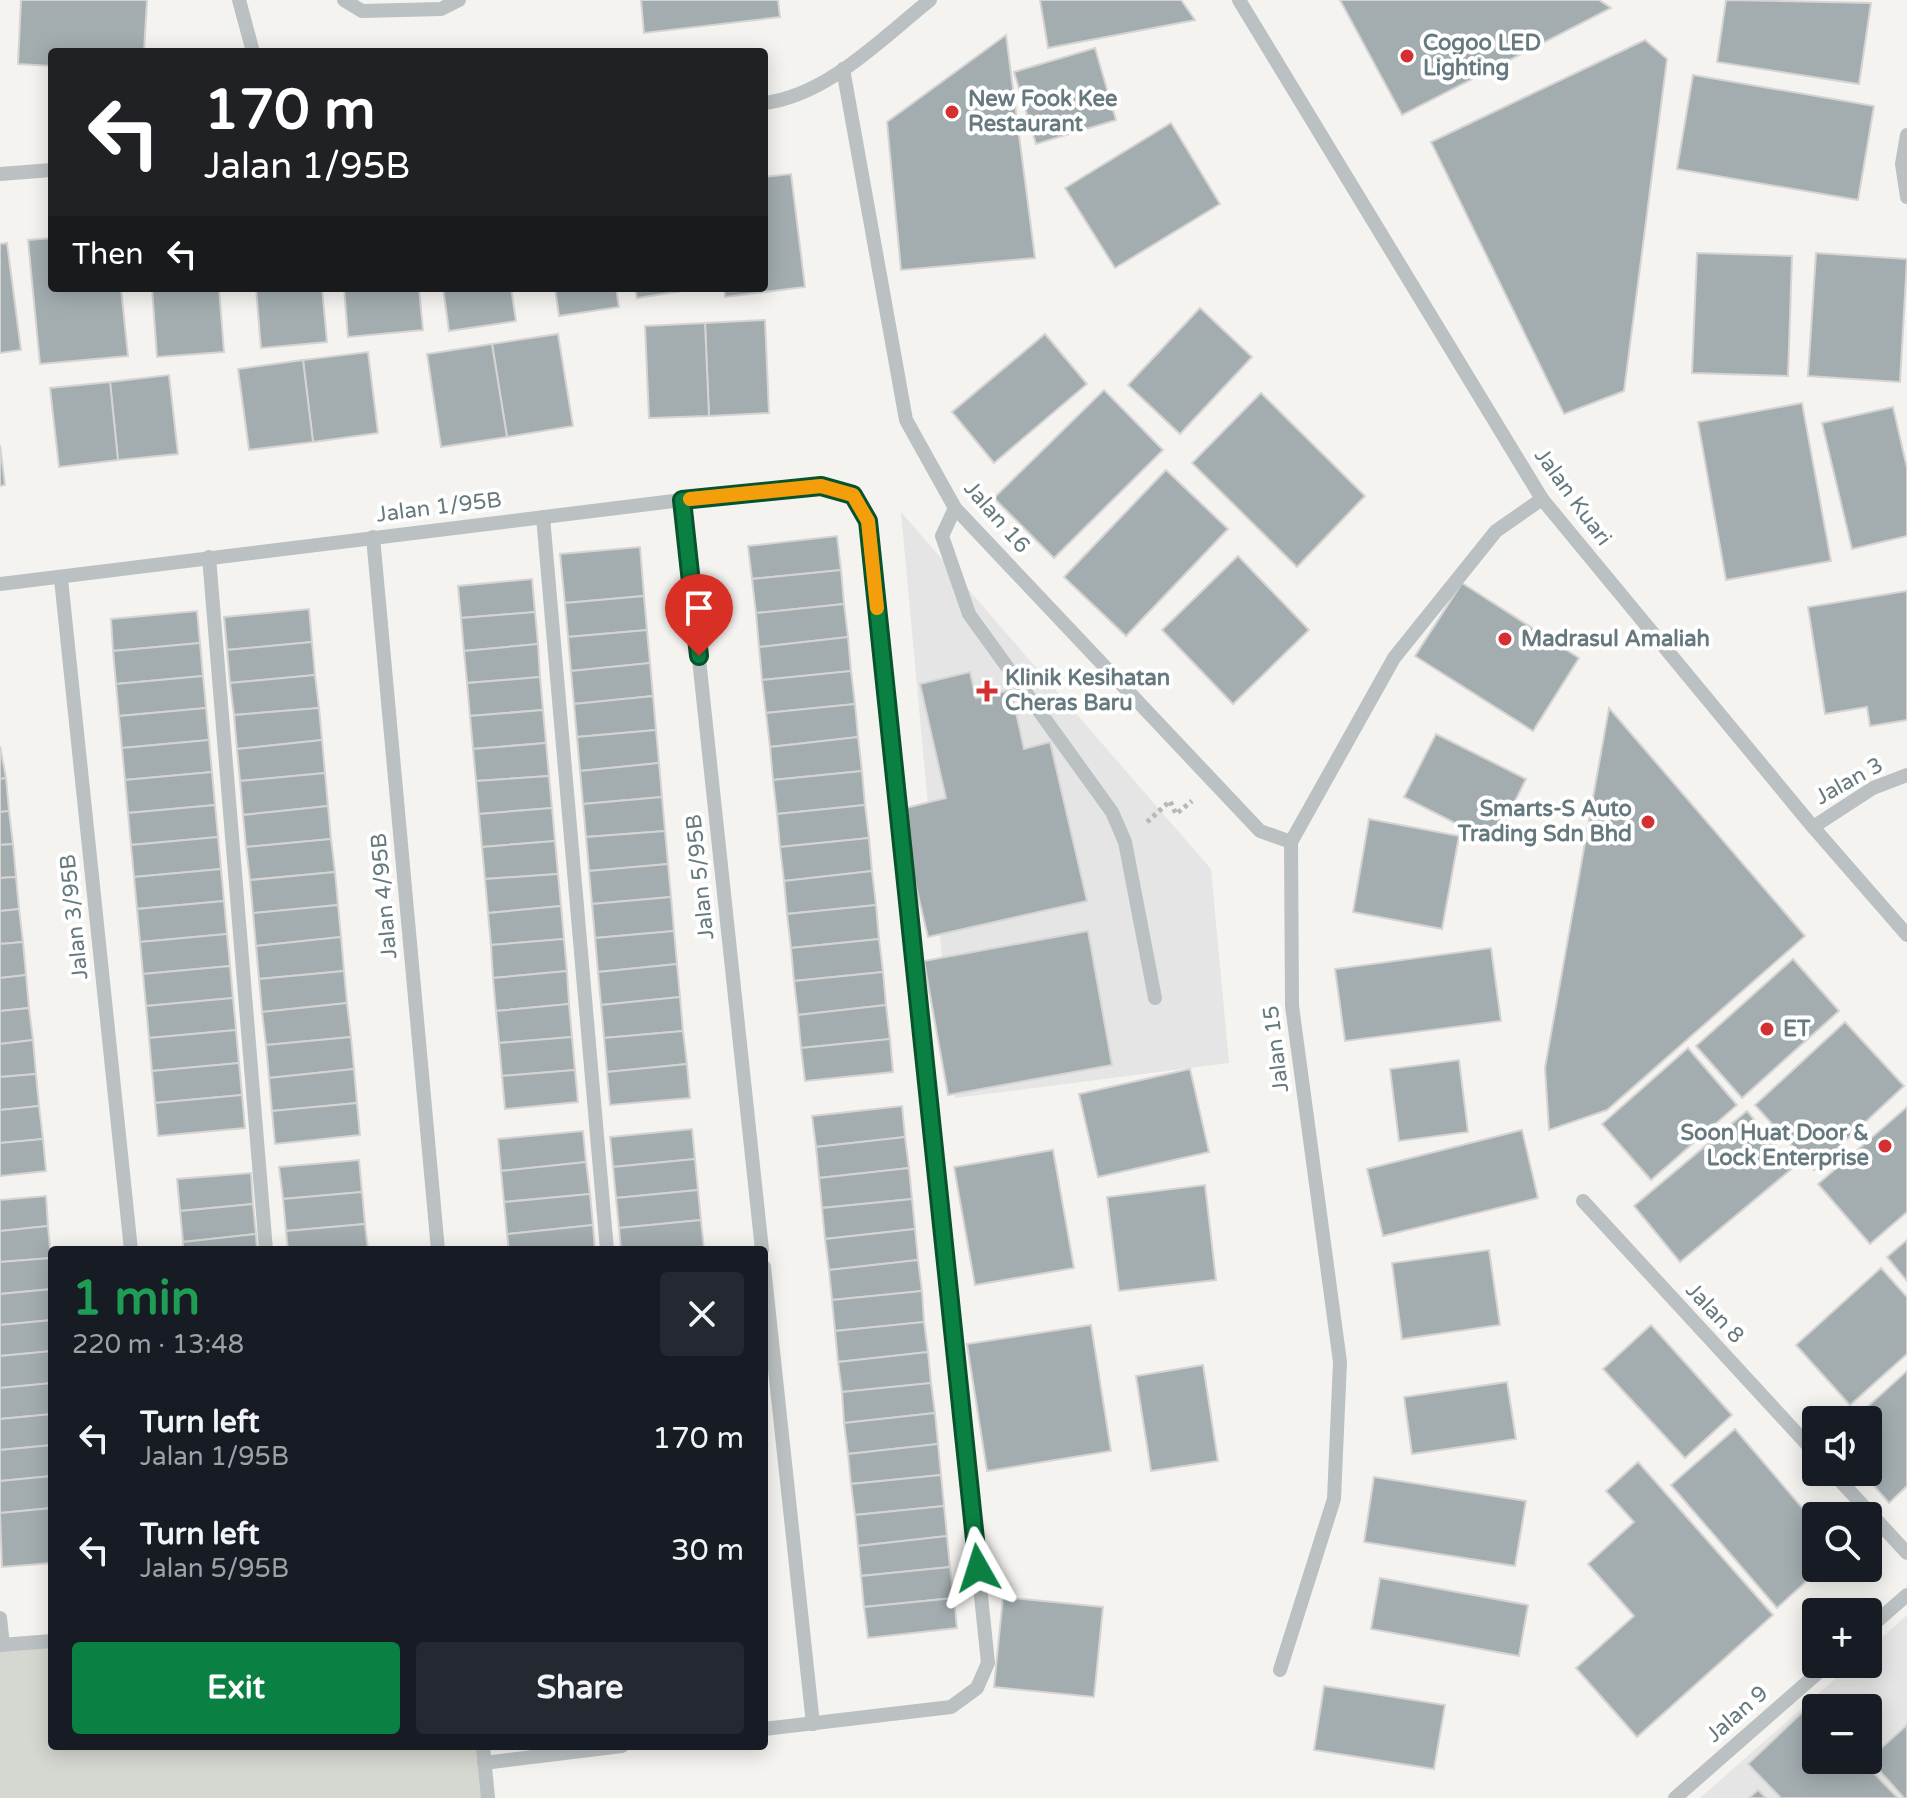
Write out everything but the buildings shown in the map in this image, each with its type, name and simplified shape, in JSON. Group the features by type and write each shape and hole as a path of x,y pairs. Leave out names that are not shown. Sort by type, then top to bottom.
{"street":[{"path":"239,0 252,48"},
{"path":"344,0 362,11 441,9 459,0"},
{"path":"768,103 784,101 843,69 930,0"},
{"name":"Jalan Kuari","path":"1239,0 1542,499 1813,827 1907,935"},
{"name":"Jalan 16","path":"843,69 906,420 955,508 1260,831 1291,842"},
{"path":"1907,135 1902,164 1907,197"},
{"path":"0,174 48,170"},
{"name":"Jalan 1/95B","path":"0,584 61,579 209,557 682,500 821,486 853,495 868,521 988,1663 977,1688 951,1707 813,1724"},
{"name":"Jalan 15","path":"1280,1670 1334,1499 1340,1362 1292,1006 1291,842 1394,658 1496,531 1542,499"},
{"name":"Jalan 5/95B","path":"682,500 762,1246"},
{"path":"955,508 942,536 969,614 1112,812 1125,842 1155,998"},
{"path":"543,517 607,1246"},
{"name":"Jalan 4/95B","path":"373,537 438,1246"},
{"path":"209,557 266,1246"},
{"name":"Jalan 3/95B","path":"61,579 131,1246"},
{"name":"Jalan 3","path":"1813,827 1873,788 1907,775"},
{"name":"Jalan 8","path":"1583,1201 1802,1439"},
{"path":"768,1304 813,1724 768,1729"},
{"path":"1845,1486 1907,1553"},
{"path":"1882,1617 1907,1595"},
{"path":"0,1618 2,1645 48,1641"},
{"name":"Jalan 9","path":"1675,1798 1812,1678"},
{"path":"483,1750 488,1798"},
{"path":"484,1763 590,1750"}],"path":[{"path":"1137,832 1170,801 1176,814 1193,801"}],"shaded area":[{"name":"Klinik Kesihatan Cheras Baru","path":"901,512 1211,869 1229,1063 955,1098"},
{"path":"1907,1615 1907,1798 1700,1798 1802,1708 1802,1774 1882,1774 1882,1694 1818,1694 1836,1678 1882,1678 1882,1637"},
{"path":"48,1641 48,1750 483,1750 488,1798 0,1798 0,1645"}],"slow traffic":[{"path":"690,499 821,486 853,495 868,521 877,608"}],"place":[{"name":"Cogoo LED Lighting","path":"1407,56"},
{"name":"New Fook Kee Restaurant","path":"952,112"},
{"name":"Madrasul Amaliah","path":"1505,639"},
{"name":"Klinik Kesihatan Cheras Baru","path":"987,691"},
{"name":"Smarts-S Auto Trading Sdn Bhd","path":"1648,822"},
{"name":"ET","path":"1767,1029"},
{"name":"Soon Huat Door & Lock Enterprise","path":"1885,1146"}],"route":[{"path":"699,656 682,500 821,486 853,495 868,521 978,1568"}]}
